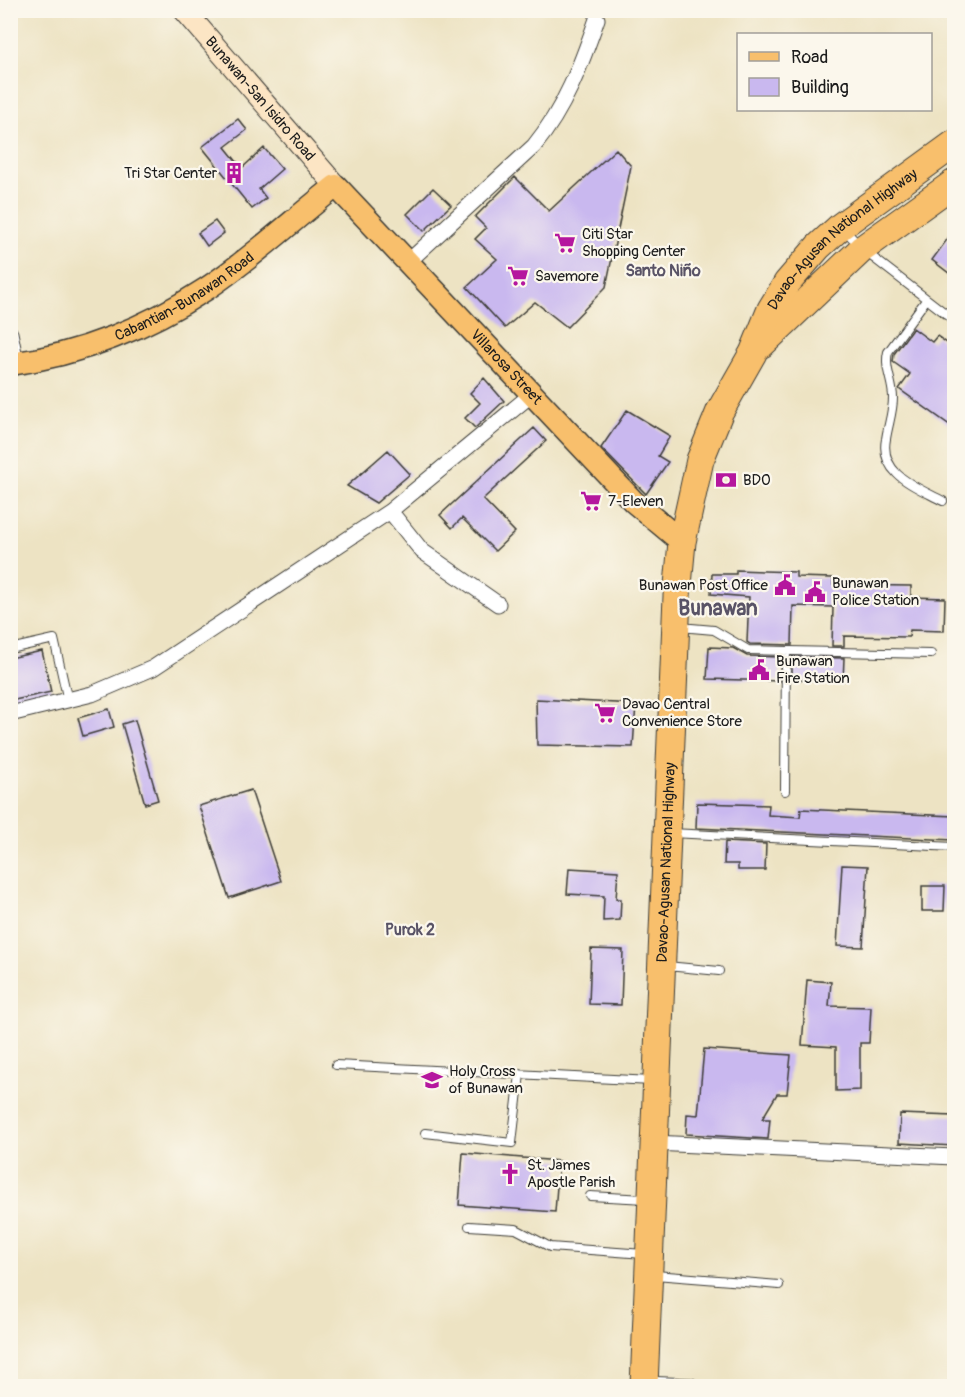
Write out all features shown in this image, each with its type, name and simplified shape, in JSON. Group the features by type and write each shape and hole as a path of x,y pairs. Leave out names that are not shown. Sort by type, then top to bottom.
{"highway":[{"name":"Davao-Agusan National Highway","path":"644,1385 675,627 682,542 693,484 708,437 753,353 771,309 787,282 818,247 841,226 954,144"},
{"name":"Davao-Agusan National Highway","path":"753,353 861,249 954,183"}],"main road":[{"name":"Bunawan-San Isidro Road","path":"184,10 336,186"},
{"name":"Villarosa Street","path":"336,186 634,502 682,542"},
{"name":"Cabantian-Bunawan Road","path":"13,364 89,345 134,329 178,306 209,288 336,186"}],"street":[{"path":"408,262 521,158 548,128 579,71 597,19"},
{"path":"10,333 13,364"},
{"path":"10,714 68,701 110,688 153,668 390,511 532,394"},
{"path":"390,511 422,551 498,604"},
{"path":"653,1143 954,1157"},
{"path":"644,1385 691,1386"}],"lane":[{"path":"841,226 861,249 954,320"},
{"path":"926,300 888,352 886,360 893,396 885,452 892,471 900,478 943,501"},
{"path":"675,627 714,630 748,650 931,654"},
{"path":"10,649 54,639 68,701"},
{"path":"785,791 786,651"},
{"path":"667,832 954,847"},
{"path":"661,965 719,971"},
{"path":"336,1065 656,1081"},
{"path":"425,1133 512,1143 520,1074"},
{"path":"590,1196 651,1199"},
{"path":"469,1226 516,1228 549,1247 779,1285"}],"building":[{"name":"Tri Star Center","path":"238,119 247,130 225,147 242,168 264,148 282,169 259,189 266,198 252,209 202,147"},
{"name":"Citi Star Shopping Center","path":"616,149 631,166 606,287 567,327 535,302 505,328 467,287 497,259 475,239 486,228 475,217 515,177 549,211"},
{"path":"433,188 451,205 424,231 407,214"},
{"path":"215,221 224,233 207,246 198,233"},
{"path":"954,230 954,277 932,260"},
{"path":"913,328 932,342 937,336 954,348 954,428 899,389 910,374 893,362 894,354"},
{"path":"484,378 504,401 475,428 465,418 480,403 470,393"},
{"path":"627,410 670,436 658,456 668,462 646,494 601,448"},
{"path":"534,428 546,441 483,499 515,532 495,551 462,518 452,528 440,515"},
{"path":"388,450 410,474 376,503 347,486"},
{"path":"736,570 796,572 796,577 833,578 833,585 911,586 911,597 945,598 944,631 910,630 909,637 844,636 844,646 832,646 833,607 793,606 792,645 750,644 747,642 749,597 711,594 712,574 736,574"},
{"path":"709,647 733,648 747,656 780,657 780,681 707,679"},
{"path":"42,651 51,692 10,701 10,658"},
{"path":"792,657 844,658 843,681 792,680"},
{"path":"536,699 636,704 633,747 537,745"},
{"path":"109,709 114,727 83,736 78,718"},
{"path":"135,720 158,800 145,804 122,724"},
{"path":"251,790 281,881 229,898 199,806"},
{"path":"697,803 769,805 768,815 800,817 801,809 954,816 954,840 696,828"},
{"path":"725,842 766,844 765,870 738,870 738,864 724,864"},
{"path":"842,865 868,866 863,947 837,946"},
{"path":"569,868 618,871 616,899 621,899 620,920 603,921 604,896 567,894"},
{"path":"922,886 945,886 944,911 922,911"},
{"path":"591,949 623,950 621,1005 589,1004"},
{"path":"807,980 831,982 829,1006 871,1007 869,1043 860,1043 860,1090 836,1091 836,1047 802,1045"},
{"path":"704,1049 791,1055 787,1094 777,1094 762,1119 770,1119 768,1139 686,1134 687,1114 698,1115"},
{"path":"900,1114 954,1116 954,1146 899,1143"},
{"name":"St. James Apostle Parish","path":"463,1153 559,1161 555,1212 459,1205"}],"place":[{"name":"Tri Star Center","path":"234,173"},
{"name":"Citi Star Shopping Center","path":"565,243"},
{"name":"Savemore","path":"518,276"},
{"name":"BDO","path":"726,480"},
{"name":"7-Eleven","path":"591,501"},
{"name":"Bunawan Post Office","path":"785,585"},
{"name":"Bunawan Police Station","path":"815,592"},
{"name":"Bunawan Fire Station","path":"759,670"},
{"name":"Davao Central Convenience Store","path":"605,713"},
{"name":"Holy Cross of Bunawan","path":"432,1080"},
{"name":"St. James Apostle Parish","path":"510,1174"}],"district":[{"name":"Santo Niño","path":"663,271"},
{"name":"Bunawan","path":"718,608"},
{"name":"Purok 2","path":"410,930"}]}
